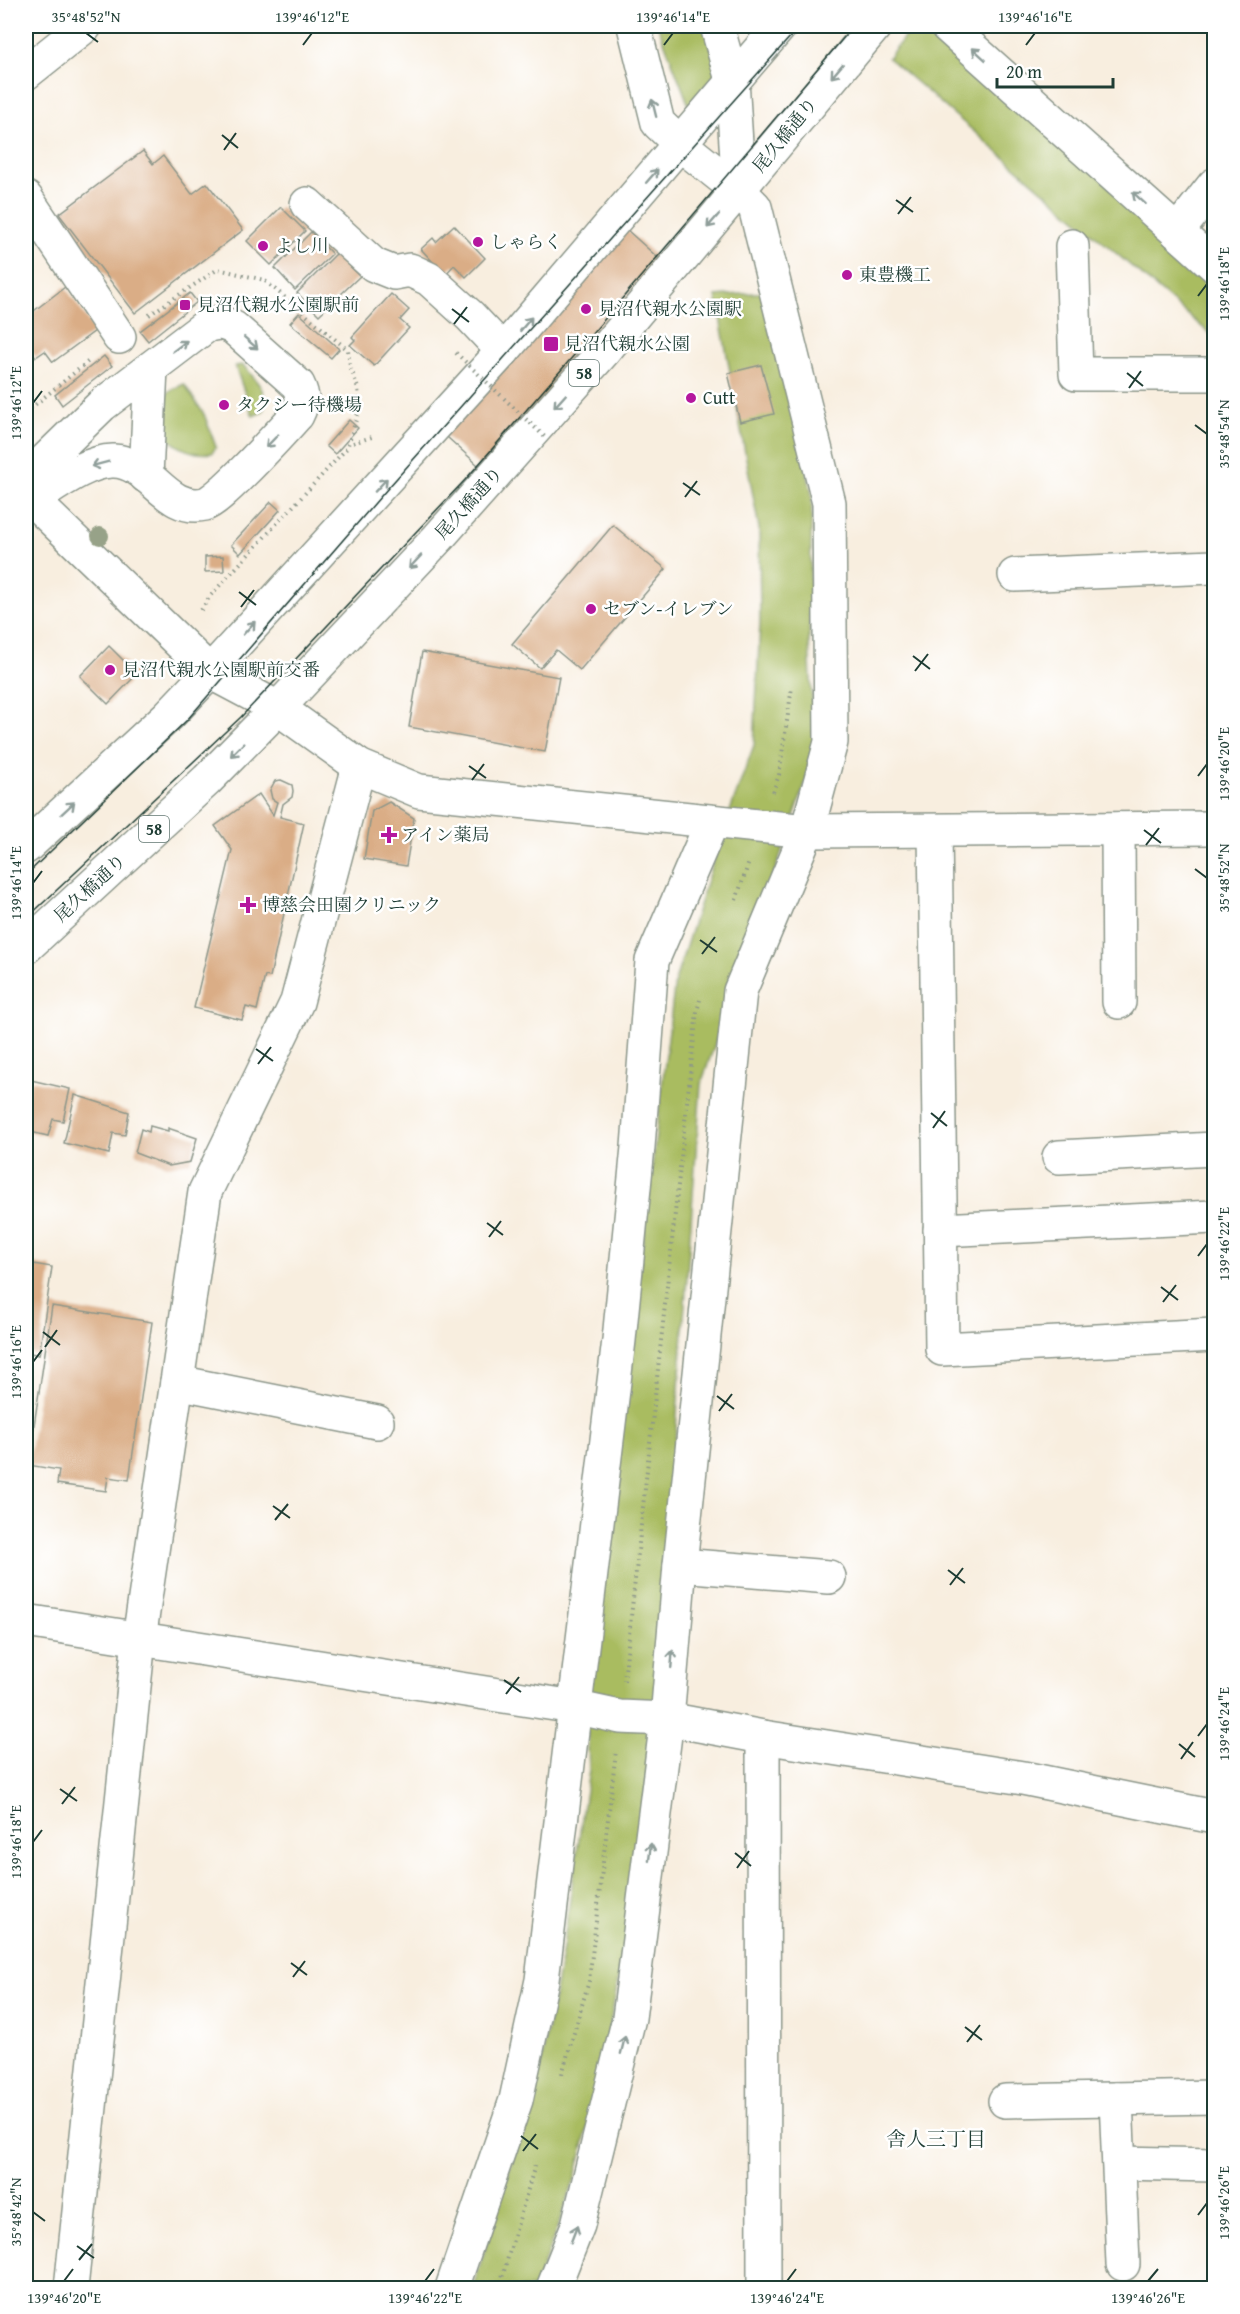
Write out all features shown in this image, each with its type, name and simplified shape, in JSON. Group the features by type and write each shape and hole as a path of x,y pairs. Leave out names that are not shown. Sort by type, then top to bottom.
{"street":[{"path":"553,2289 578,2225 629,2018 667,1719 680,1565 740,991 807,831 831,742 829,503 755,207 658,123 634,26"},
{"path":"717,26 732,80 739,191"},
{"path":"26,847 169,715 210,672 503,351 780,26"},
{"name":"尾久橋通り","path":"26,947 207,780 438,538 605,350 875,26"},
{"path":"947,26 1215,265"},
{"path":"26,73 64,32"},
{"path":"1177,232 1215,185"},
{"path":"26,198 119,337"},
{"path":"307,204 374,265 394,273 410,270 429,279 470,316 503,351"},
{"path":"1072,246 1076,374 1215,374"},
{"path":"216,322 224,322 234,328 290,377 298,385 303,395 303,403 297,415 230,485 207,504 189,505 169,497 134,465 112,461 87,467 28,491 102,405 206,326 216,322"},
{"path":"146,476 151,368"},
{"path":"28,491 210,672 278,708 359,766 419,792 807,831 1215,828"},
{"path":"1015,575 1215,567"},
{"path":"71,2289 139,1639 205,1192 297,1002 359,766"},
{"path":"452,2289 516,2100 542,1980 620,1329 638,1147 652,961 712,822"},
{"path":"1118,829 1119,1002"},
{"path":"934,831 942,1349 1215,1335"},
{"path":"1059,1158 1215,1149"},
{"path":"940,1230 1215,1217"},
{"path":"177,1382 377,1422"},
{"path":"680,1565 829,1577"},
{"path":"26,1622 574,1707 620,1717 667,1719 763,1737 1023,1778 1215,1817"},
{"path":"763,1737 764,2289"},
{"path":"1005,2101 1215,2097"},
{"path":"1116,2099 1123,2264"},
{"path":"1119,2163 1215,2164"}],"path":[{"path":"26,412 119,337 218,269 264,280 348,350 350,366 358,388 360,407 347,448 210,596 197,618"},
{"path":"456,353 547,439"},
{"path":"353,443 378,435"}],"green space":[{"path":"658,26 705,26 719,76 690,108"},
{"path":"913,26 930,26 1214,280 1214,337 888,58"},
{"name":"見沼代親水公園","path":"767,292 812,494 809,640 814,740 809,773 701,1084 655,1717 631,1911 600,2078 574,2182 535,2288 473,2288 540,2069 561,1960 589,1770 586,1701 675,981 721,836 754,745 760,623 759,528 716,296"},
{"path":"243,365 260,386 265,398 263,412 253,416 235,366"},
{"path":"184,384 204,414 216,447 212,453 191,452 173,442 163,433 163,399 169,391"}],"building":[{"path":"143,151 153,164 163,156 192,194 207,183 243,230 135,313 59,214"},
{"path":"281,207 305,231 271,265 247,241"},
{"name":"見沼代親水公園駅","path":"617,221 667,266 488,474 437,428"},
{"path":"454,225 485,258 466,277 454,265 445,275 421,249 433,238 436,242"},
{"path":"311,232 332,254 295,290 275,268"},
{"path":"337,253 360,276 319,315 297,293"},
{"path":"65,287 95,331 53,362 45,351 36,357 29,348 26,351 26,317"},
{"path":"190,293 197,302 148,341 140,331"},
{"path":"391,294 409,310 400,320 409,328 374,366 350,345 355,340 352,337"},
{"path":"299,313 339,349 331,358 290,323"},
{"path":"104,356 112,366 62,405 55,395"},
{"path":"761,365 774,414 740,422 728,373"},
{"path":"349,420 358,428 335,454 326,446"},
{"path":"271,502 280,510 240,554 231,545"},
{"path":"613,525 666,569 580,670 556,650 540,668 512,644"},
{"path":"223,556 224,571 205,572 205,557"},
{"path":"109,646 137,674 108,704 80,676"},
{"path":"422,652 559,677 545,752 409,727"},
{"path":"281,780 292,785 293,791 292,797 283,804 280,817 304,823 270,977 265,976 257,1010 246,1007 242,1020 194,1008 232,850 215,826 259,794 273,815 277,802 272,799 270,790 275,781"},
{"path":"389,802 414,818 406,866 364,859 372,811"},
{"path":"31,1080 70,1089 63,1121 53,1119 48,1136 26,1131 26,1102"},
{"path":"75,1095 129,1112 125,1135 113,1133 109,1154 64,1143"},
{"path":"150,1126 168,1131 168,1128 197,1138 190,1162 169,1166 135,1153 141,1129 149,1132"},
{"path":"27,1263 52,1267 39,1355 26,1352"},
{"path":"52,1306 152,1322 129,1480 108,1477 106,1491 57,1484 59,1470 28,1465"}],"tram line":[{"path":"26,875 187,720 388,488 800,26"},
{"path":"26,919 241,717 465,480 852,28"}],"place":[{"name":"しゃらく","path":"478,242"},
{"name":"よし川","path":"263,246"},
{"name":"東豊機工","path":"847,275"},
{"name":"見沼代親水公園駅前","path":"185,305"},
{"name":"見沼代親水公園駅","path":"586,309"},
{"name":"見沼代親水公園","path":"551,344"},
{"name":"Cutt","path":"691,398"},
{"name":"タクシー待機場","path":"224,405"},
{"name":"セブン-イレブン","path":"591,609"},
{"name":"見沼代親水公園駅前交番","path":"110,670"},
{"name":"アイン薬局","path":"389,835"},
{"name":"博慈会田園クリニック","path":"248,905"}],"district":[{"name":"舎人三丁目","path":"936,2139"}]}
